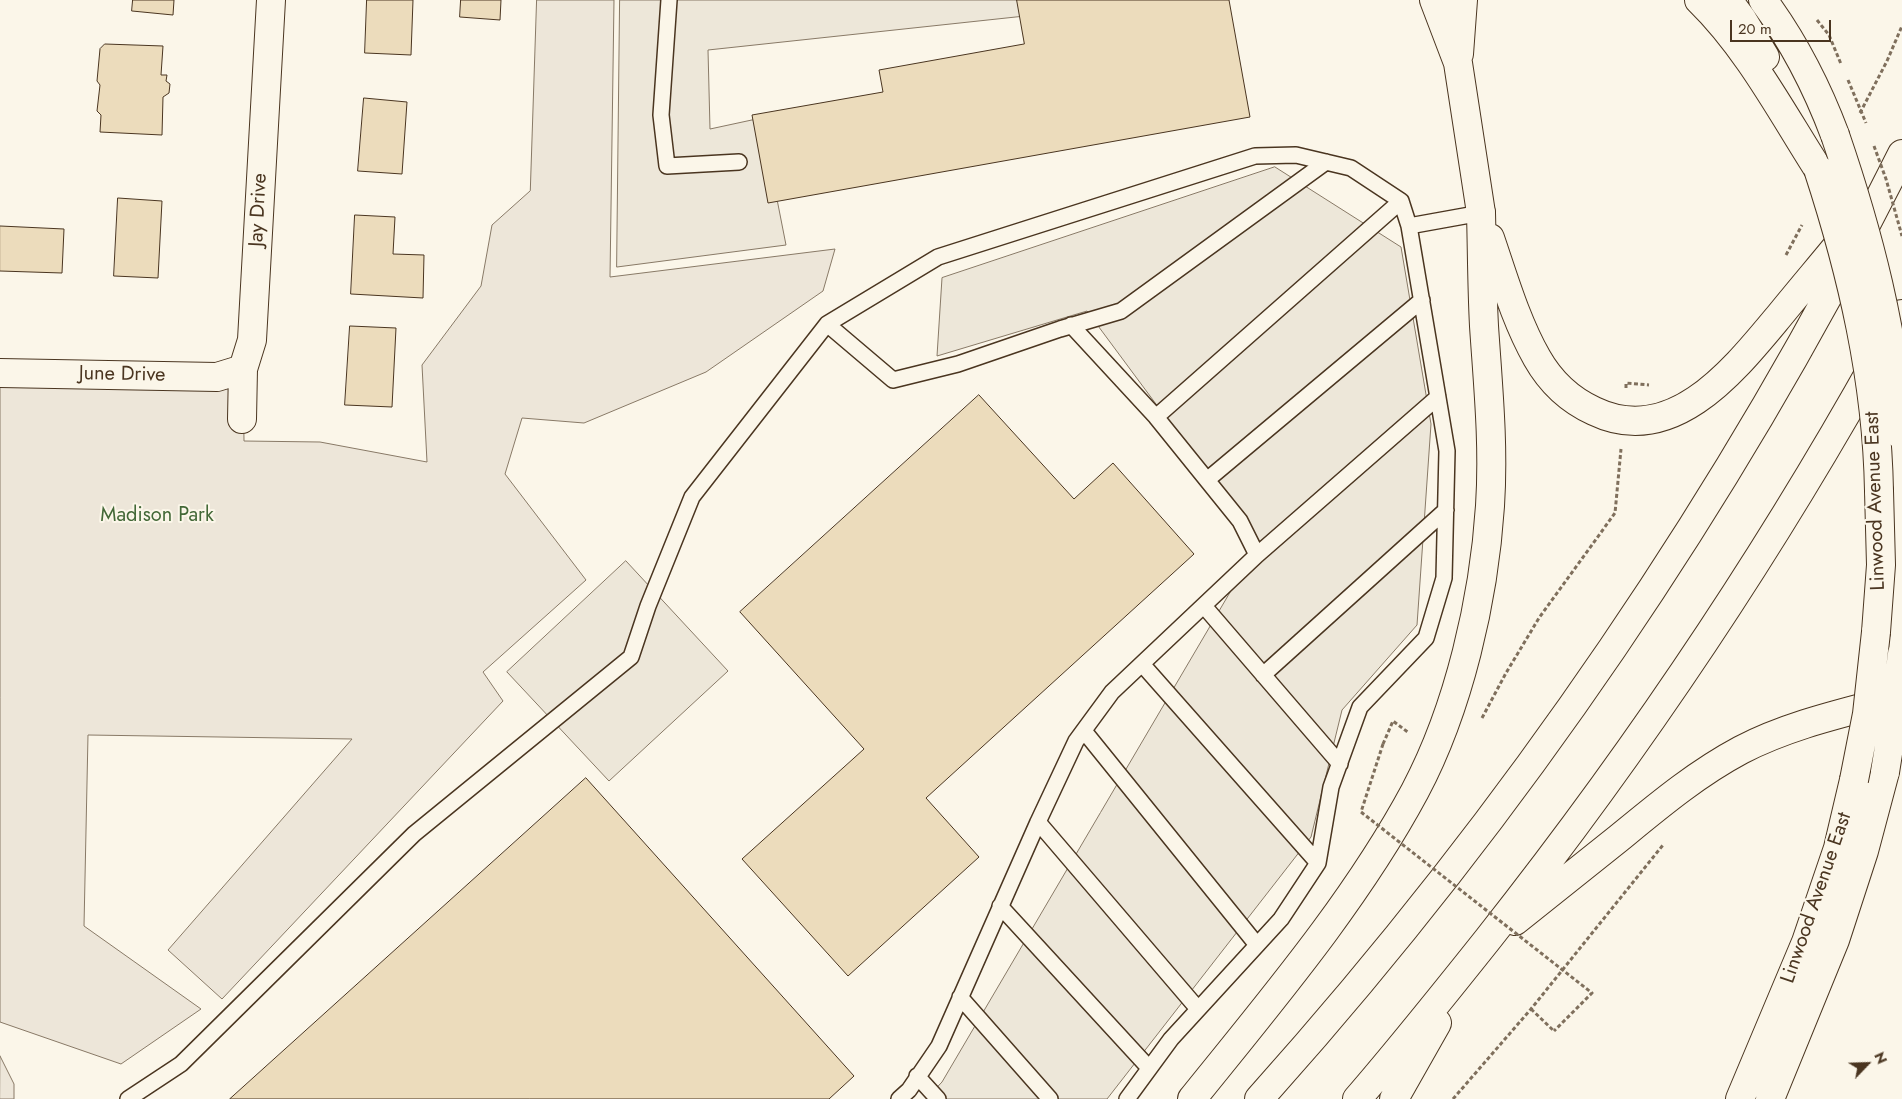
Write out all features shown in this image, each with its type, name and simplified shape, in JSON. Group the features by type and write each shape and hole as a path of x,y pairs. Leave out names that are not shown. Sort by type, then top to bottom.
{"main road":[{"name":"Jay Drive","path":"242,419 243,369 252,340 270,0"},
{"path":"1192,1099 1287,980 1370,865 1416,790 1433,752 1466,656 1478,600 1490,505 1492,412 1484,325 1481,213 1458,63 1434,0"},
{"path":"1458,63 1463,0"},
{"path":"1699,0 1726,30 1747,59 1818,169"},
{"name":"Linwood Avenue East","path":"1728,0 1742,19 1781,84 1800,124 1818,169 1838,235 1860,325 1876,423 1881,565 1867,714 1838,848 1813,923 1740,1099"},
{"name":"Linwood Avenue East","path":"1763,0 1797,51 1824,106 1860,211 1877,276 1894,359 1902,436"},
{"path":"1259,1099 1341,1004 1423,904 1529,766 1602,662 1766,406 1902,154"},
{"path":"1481,213 1516,314 1537,358 1550,378 1568,395 1585,407 1604,416 1623,421 1639,421 1659,418 1678,410 1719,383 1753,348 1885,188"},
{"path":"1877,276 1902,342"},
{"path":"1356,1099 1479,950 1558,847 1630,748 1713,626 1780,522 1836,430 1902,314"},
{"path":"1780,522 1902,365"},
{"name":"June Drive","path":"0,373 217,377 243,369"},
{"name":"Linwood Avenue East","path":"1770,1099 1839,931 1864,851 1885,772 1896,708 1902,654"},
{"path":"1394,1099 1479,950 1654,808 1710,768 1743,749 1776,734 1902,697"}],"lane":[{"path":"669,0 661,115 667,166 739,162"},
{"path":"128,1099 181,1064 414,834 631,656 648,606 692,497 827,324 938,257 1255,156 1296,155 1352,168 1401,201 1409,226 1447,451 1444,578 1426,638 1360,707 1331,787 1318,863 1281,919 1171,1039 1127,1099"},
{"path":"827,324 893,380 958,364 1071,325 1121,311 1326,162"},
{"path":"1156,417 1401,201"},
{"path":"1409,226 1481,213"},
{"path":"1207,480 1422,300"},
{"path":"1071,325 1156,417 1207,480 1240,521 1257,555"},
{"path":"899,1099 909,1090 939,1046 1000,906 1076,741 1112,692 1257,555 1438,397"},
{"path":"1263,674 1446,510"},
{"path":"1204,606 1340,764"},
{"path":"1142,664 1318,863"},
{"path":"1084,731 1257,945"},
{"path":"1038,822 1198,1010"},
{"path":"1000,906 1149,1068"},
{"path":"960,997 1050,1099"},
{"path":"918,1076 938,1099"}],"path":[{"path":"1384,744 1361,812 1592,993 1554,1031 1531,1009"},
{"path":"1453,1099 1531,1009 1666,841"}],"green space":[{"name":"Madison Park","path":"537,0 614,0 610,277 835,249 823,291 706,372 584,423 522,418 505,474 586,580 483,672 503,701 222,999 168,950 352,739 88,735 84,926 201,1009 121,1064 0,1022 0,373 243,369 244,441 320,442 427,462 422,365 481,286 492,225 530,191"},
{"path":"0,1056 14,1084 14,1099 0,1099"}],"shaded area":[{"path":"620,0 1026,0 1025,16 708,50 710,129 761,118 786,245 617,267"},
{"path":"1275,167 1401,247 1431,424 1417,625 1342,710 1311,837 1107,1099 926,1099 942,1082 1259,543 1087,311 937,356 942,278"},
{"path":"626,561 728,671 609,781 507,672"}],"building":[{"path":"133,0 174,0 173,15 132,11"},
{"path":"367,0 413,0 411,55 365,53"},
{"path":"461,0 501,0 500,20 460,17"},
{"path":"1017,0 1229,0 1250,117 768,203 752,115 883,92 879,70 1024,44"},
{"path":"105,44 163,46 161,75 167,75 166,81 170,84 169,93 163,97 162,135 100,132 101,115 97,111 100,85 97,81 100,49"},
{"path":"364,98 407,102 402,174 358,171"},
{"path":"118,198 162,201 158,278 114,276"},
{"path":"355,215 395,217 393,254 424,255 423,298 351,294"},
{"path":"0,226 64,229 62,273 0,271"},
{"path":"350,326 396,328 392,407 345,405"},
{"path":"979,395 1074,499 1113,463 1194,554 926,798 979,857 848,976 742,859 864,749 740,612"},
{"path":"586,778 854,1076 829,1099 230,1099"}]}
